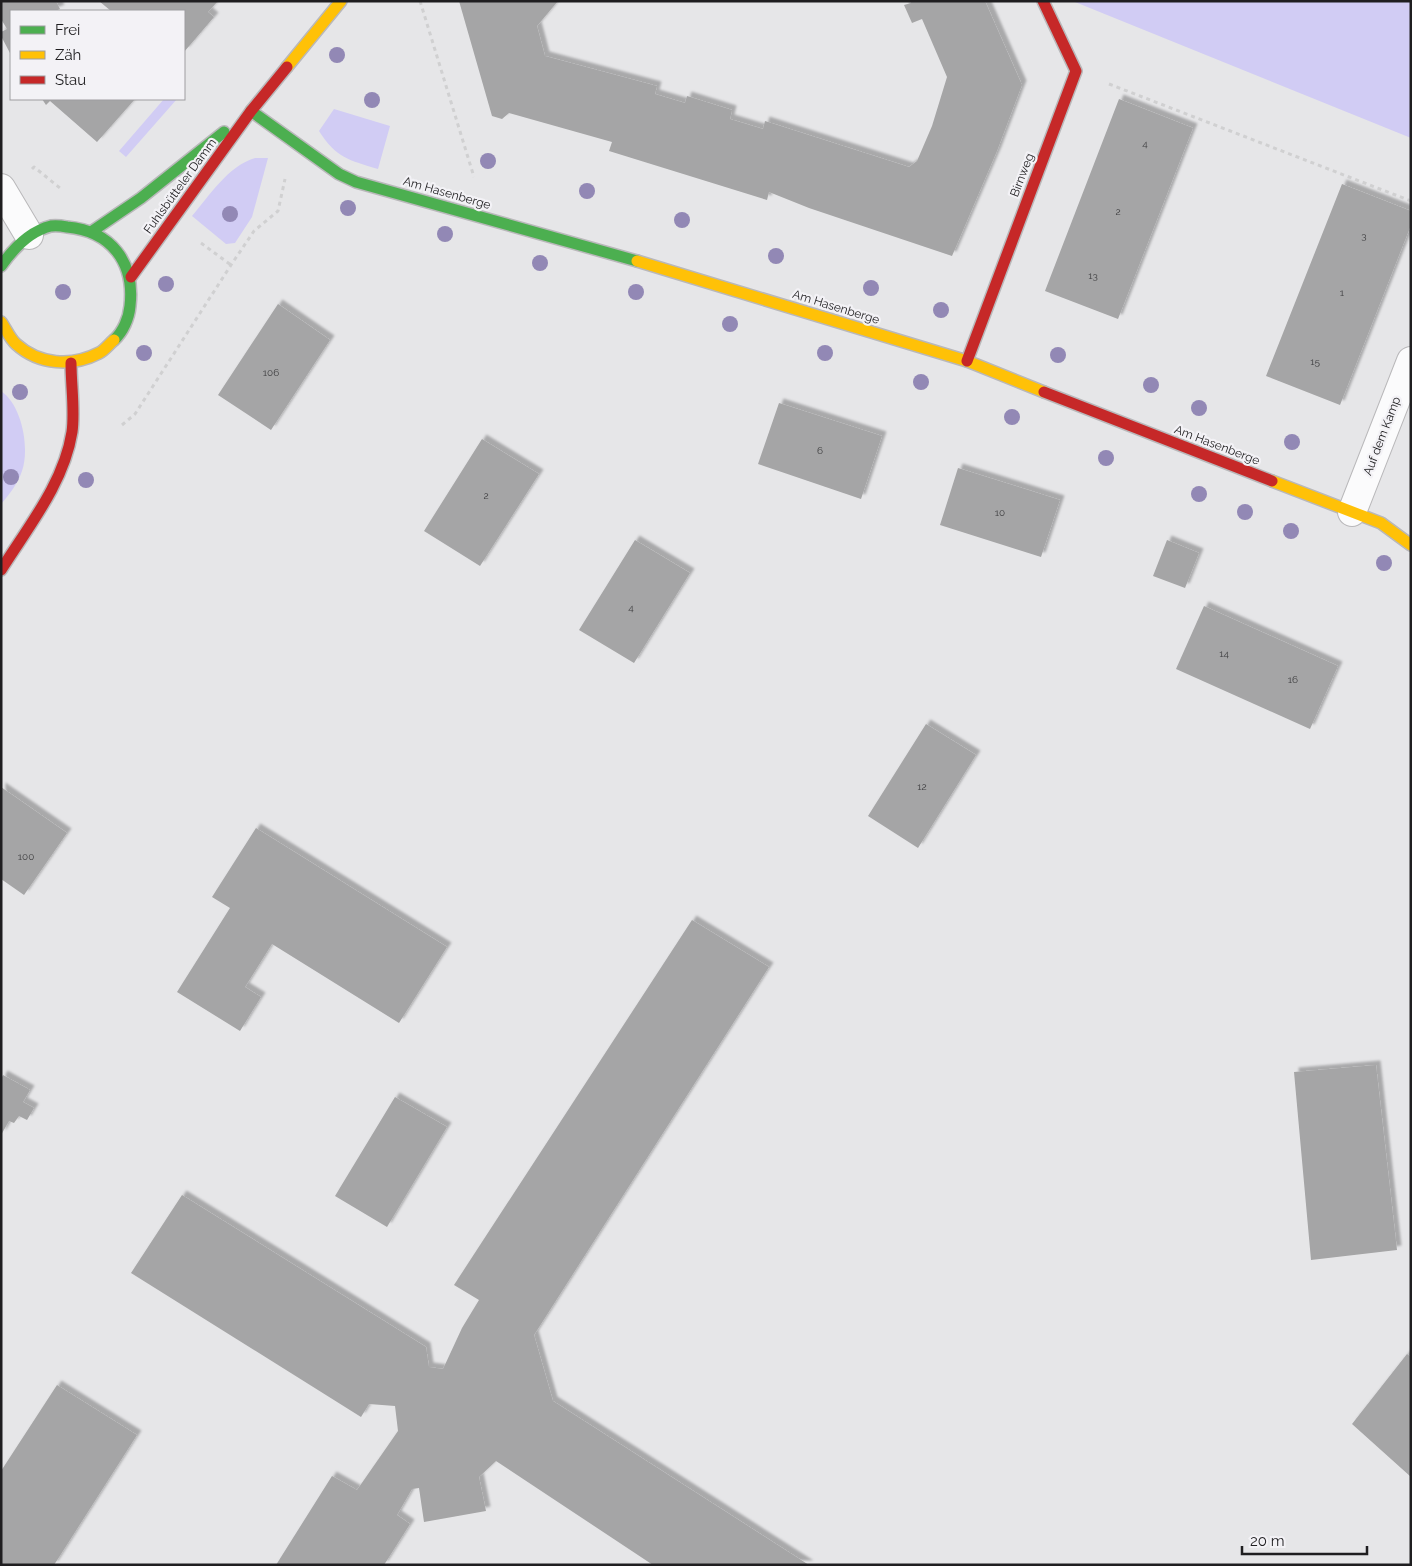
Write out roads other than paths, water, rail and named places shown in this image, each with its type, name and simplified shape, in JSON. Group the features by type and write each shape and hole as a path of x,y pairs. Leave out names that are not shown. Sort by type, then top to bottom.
{"street":[{"name":"Fuhlsbütteler Damm","path":"131,277 251,111 341,1"},
{"name":"Birnweg","path":"967,362 1076,71 1043,1"},
{"name":"Fuhlsbütteler Damm","path":"92,232 141,198 251,111"},
{"name":"Am Hasenberge","path":"251,111 339,174 356,182 674,272 967,362 1148,434 1381,523 1411,545"},
{"path":"1,188 29,235"},
{"path":"1,266 12,249 29,235 53,226 79,226 102,237 120,254 131,277 133,303 125,327 109,347 86,359 65,364 40,359 16,349 1,322"},
{"name":"Auf dem Kamp","path":"1352,512 1411,361"},
{"path":"1,570 43,504 60,474 68,455 72,430 71,363"}]}
